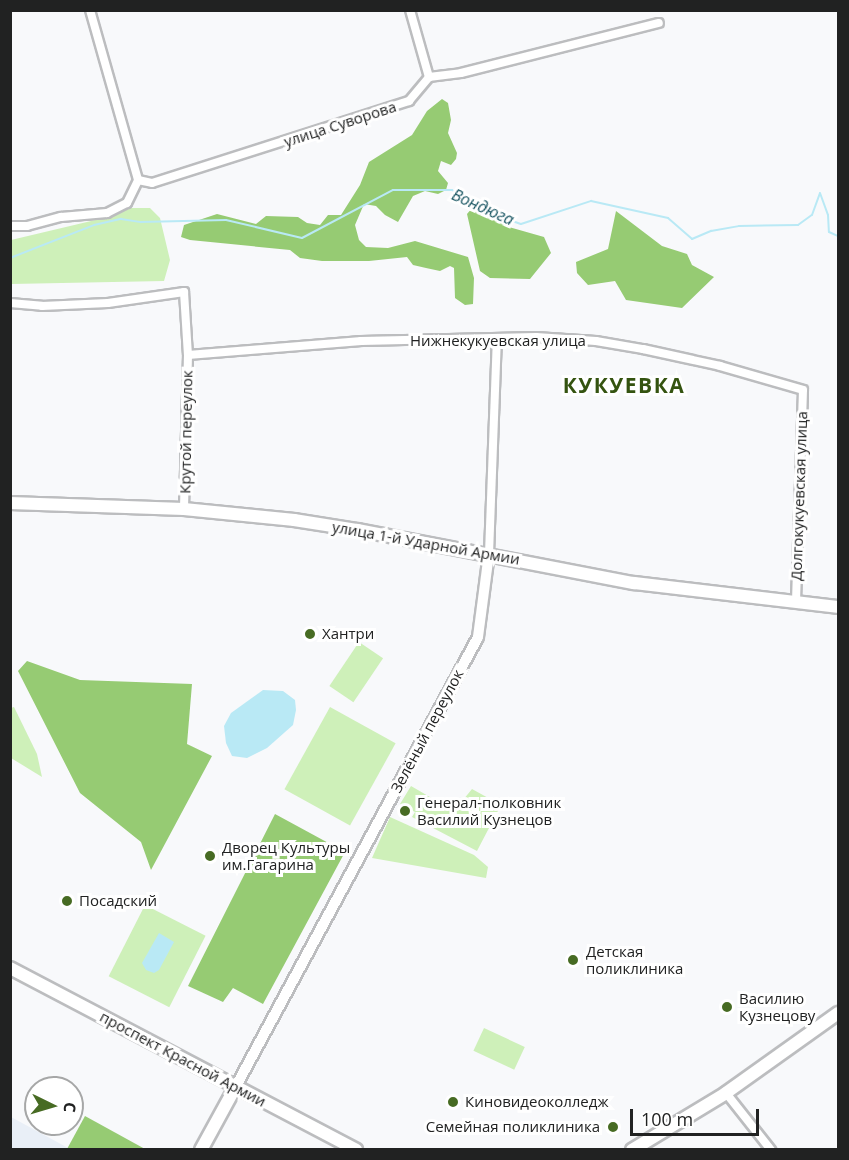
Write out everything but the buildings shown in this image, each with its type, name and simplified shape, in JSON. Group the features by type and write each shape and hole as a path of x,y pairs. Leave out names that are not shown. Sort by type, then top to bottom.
{"main road":[{"name":"улица 1-й Ударной Армии","path":"10,503 184,509 336,526 634,582 838,607"},
{"name":"проспект Красной Армии","path":"10,968 235,1088 356,1149"},
{"path":"632,1149 726,1093 838,1013"},
{"path":"201,1149 235,1088"}],"street":[{"path":"10,226 27,226 61,217 107,213 128,203 138,180 90,10"},
{"path":"410,10 429,76 461,73 659,24"},
{"name":"улица Суворова","path":"138,180 152,183 409,101 429,76"},
{"name":"Крутой переулок","path":"10,303 42,306 108,303 184,292 188,356 184,509"},
{"name":"Нижнекукуевская улица","path":"188,356 361,341 536,338 596,341 720,366 802,390"},
{"name":"Зелёный переулок","path":"235,1088 478,637 489,554 497,339"},
{"name":"Долгокукуевская улица","path":"796,602 802,390"},
{"path":"726,1093 771,1149"}],"shaded area":[{"path":"11,1117 24,1124 24,1136 46,1136 70,1149 11,1150"}],"green space":[{"path":"442,99 448,103 451,120 448,133 457,153 451,165 441,161 438,171 448,183 446,190 438,194 425,191 413,196 398,222 385,215 376,206 364,204 355,225 359,240 366,247 388,248 415,241 468,257 474,278 473,304 465,305 455,298 454,268 450,266 440,271 413,265 407,257 369,261 322,261 300,258 290,250 190,240 181,237 184,225 217,214 256,224 266,216 298,217 307,223 320,225 328,215 341,215 360,185 369,162 412,135 427,111"},
{"path":"473,207 484,216 501,219 505,226 544,237 551,253 530,279 490,278 480,271 467,214"},
{"path":"131,208 150,208 160,218 170,260 164,281 11,284 11,240 108,217"},
{"path":"616,211 662,246 687,254 692,265 714,277 682,308 626,300 615,281 588,285 577,273 576,262 608,249"},
{"path":"359,642 383,658 353,702 329,686"},
{"path":"27,661 80,680 192,684 187,744 212,756 151,870 141,842 80,793 18,671"},
{"path":"14,707 37,754 42,777 11,758 11,708"},
{"path":"330,707 396,743 350,826 284,789"},
{"path":"411,786 454,811 472,789 501,805 477,851 412,817 415,812 400,804"},
{"path":"275,814 345,852 263,1004 233,988 223,1002 188,986"},
{"path":"390,817 474,855 488,867 486,878 372,858"},
{"path":"145,905 206,936 169,1007 109,976"},
{"path":"484,1028 525,1047 514,1070 473,1051"},
{"path":"85,1116 145,1149 67,1149 74,1136 84,1136"}],"water":[{"path":"263,690 283,691 295,700 293,725 267,748 247,758 232,756 226,743 224,726 231,713"},
{"path":"159,933 174,942 159,970 154,973 146,970 142,963"}],"waterway":[{"name":"Вондюга","path":"10,258 94,225 121,219 141,222 226,220 302,238 393,190 452,190 485,211 521,224 591,201 668,218 692,239 711,231 739,226 798,225 812,215 820,193 828,215 829,232 838,236"}],"place":[{"name":"Хантри","path":"310,634"},
{"name":"Генерал-полковник Василий Кузнецов","path":"405,811"},
{"name":"Дворец Культуры им.Гагарина","path":"210,856"},
{"name":"Посадский","path":"67,901"},
{"name":"Детская поликлиника","path":"573,960"},
{"name":"Василию Кузнецову","path":"727,1007"},
{"name":"Киновидеоколледж","path":"453,1102"},
{"name":"Семейная поликлиника","path":"613,1127"}],"district":[{"name":"КУКУЕВКА","path":"624,385"}]}
